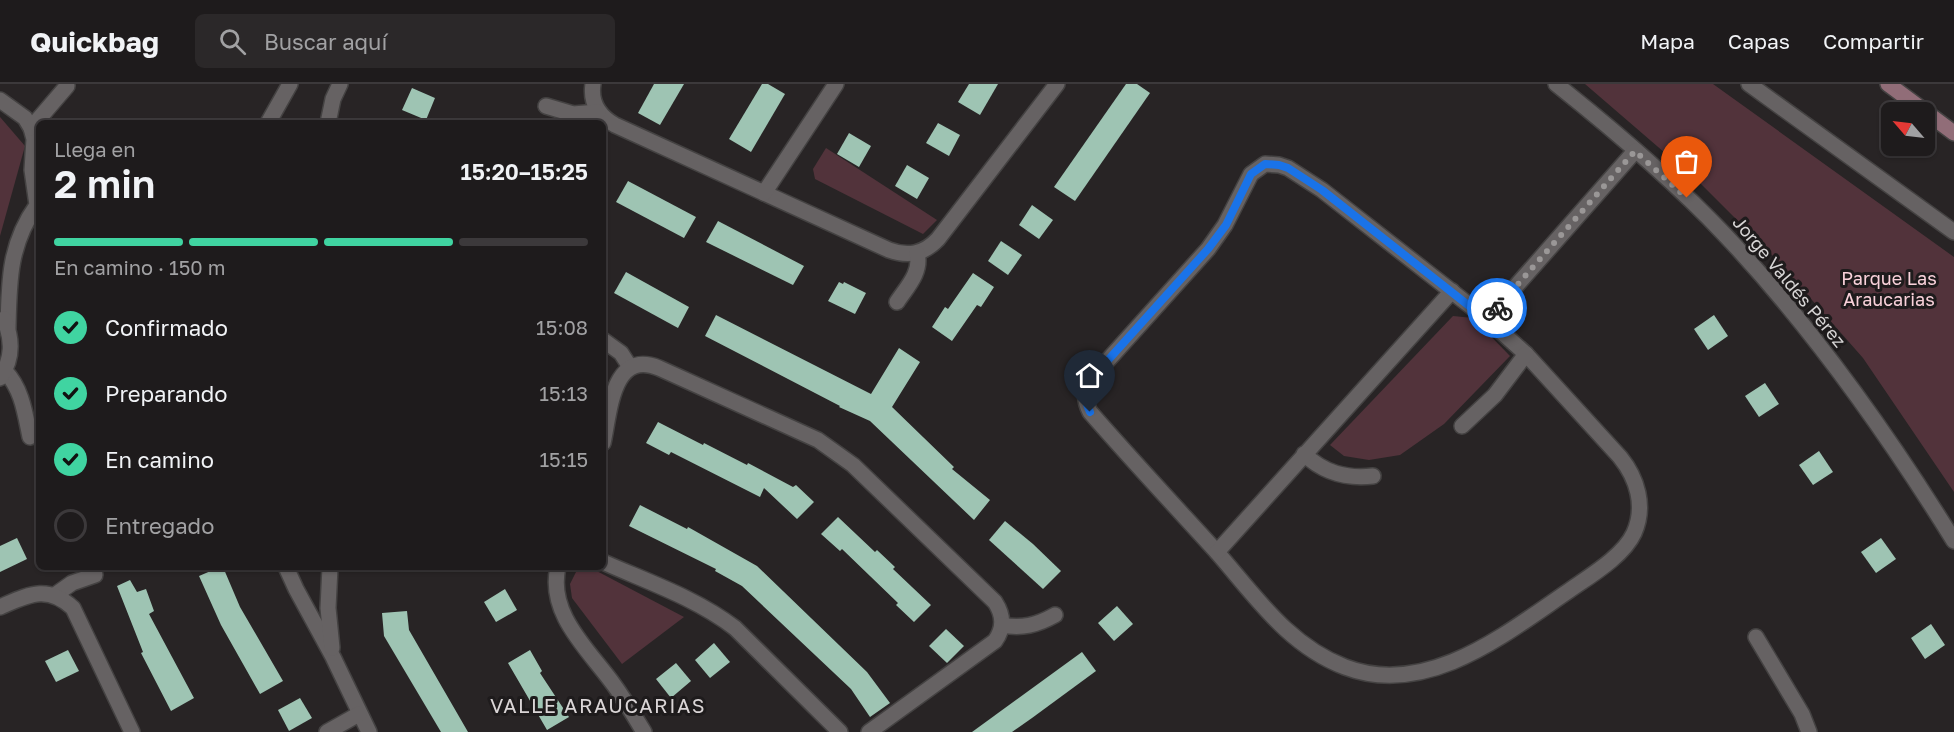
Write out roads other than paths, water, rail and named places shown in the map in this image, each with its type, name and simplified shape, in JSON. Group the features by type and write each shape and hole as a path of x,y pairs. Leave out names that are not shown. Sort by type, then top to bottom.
{"main road":[{"path":"1888,84 1954,133"}],"street":[{"path":"275,120 291,84"},
{"path":"329,120 333,99 340,84"},
{"path":"593,84 593,102 605,120"},
{"path":"764,193 836,84"},
{"path":"606,120 889,250 898,253 917,253 925,250 938,239 1057,84"},
{"name":"Jorge Valdés Pérez","path":"1556,84 1635,151 1725,234 1812,335 1883,431 1954,540"},
{"path":"1749,84 1954,232"},
{"path":"38,120 67,86"},
{"path":"0,100 25,118 31,128 34,139 32,170 36,193"},
{"path":"546,106 573,114 598,112"},
{"path":"31,128 36,122"},
{"path":"1487,320 1635,151"},
{"path":"1272,164 1299,174 1367,224 1487,320 1526,354 1629,468 1635,481 1640,508 1634,533 1620,551 1597,571 1496,641 1446,664 1404,674 1384,675 1347,668 1313,651 1279,625 1217,552 1090,412 1084,394 1091,379 1208,249 1226,225 1251,174 1258,168 1272,164"},
{"path":"30,437 17,386 2,375 11,350 6,271 22,228 36,208"},
{"path":"897,302 917,272 917,253"},
{"path":"1217,552 1452,291"},
{"path":"0,309 8,328"},
{"path":"606,342 621,353 630,367"},
{"path":"1462,426 1496,394 1526,354"},
{"path":"606,430 618,380 630,367 650,364 811,436 832,449 861,473 995,602 1002,617 1002,625 1000,634 988,647 869,732"},
{"path":"1304,454 1312,462 1332,473 1351,477 1373,476"},
{"path":"606,563 699,604 724,619 840,732"},
{"path":"287,570 369,732"},
{"path":"330,570 328,608 333,657"},
{"path":"558,570 556,587 561,610 644,732"},
{"path":"55,595 72,583 95,575"},
{"path":"0,606 33,594 44,593 55,595 73,608 132,732"},
{"path":"1002,625 1012,627 1034,625 1055,615"},
{"path":"1756,637 1802,714 1809,732"},
{"path":"327,732 359,714"}],"district":[{"name":"VALLE ARAUCARIAS","path":"598,706"}],"park label":[{"name":"Parque Las Araucarias","path":"1889,289"}]}
